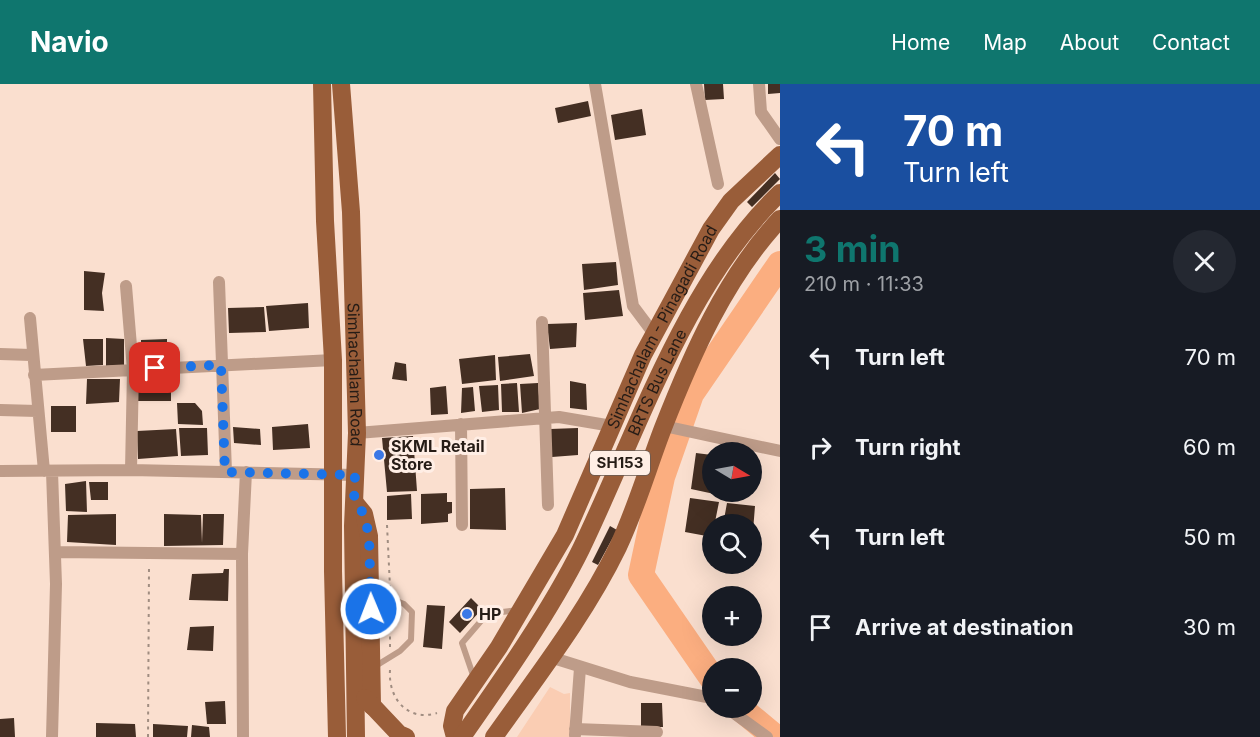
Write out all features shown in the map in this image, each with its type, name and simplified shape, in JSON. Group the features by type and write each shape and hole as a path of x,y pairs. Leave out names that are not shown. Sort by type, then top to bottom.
{"main road":[{"path":"322,84 325,221 333,360 333,571 337,737"},
{"name":"Simhachalam Road","path":"341,84 351,212 357,432 354,501 356,737"},
{"name":"Simhachalam - Pinagadi Road","path":"455,737 452,726 455,711 521,610 565,535 654,334 723,212 754,178 780,155"},
{"name":"BRTS Bus Lane","path":"462,737 565,579 667,358 689,319 730,250 760,212 780,193"},
{"path":"494,737 578,617 618,547 665,426 718,304 739,270 780,219"},
{"path":"354,501 364,514 369,536 372,706"},
{"path":"356,687 399,734 406,737"}],"street":[{"path":"595,84 633,306 654,334"},
{"path":"696,84 718,184"},
{"path":"759,84 761,112 780,140"},
{"path":"219,282 225,472"},
{"path":"126,286 133,370 131,470"},
{"path":"30,318 37,411 48,471 56,552 52,737"},
{"path":"542,322 548,506"},
{"path":"0,354 32,355"},
{"path":"34,375 333,360"},
{"path":"0,410 37,411"},
{"path":"357,432 559,417 612,426"},
{"path":"461,424 462,525"},
{"path":"665,426 780,451"},
{"path":"0,471 334,472 355,475"},
{"path":"243,737 242,554 246,472"},
{"path":"56,552 148,555 242,554"},
{"path":"550,657 630,682 702,696"},
{"path":"580,668 575,733 657,732"},
{"path":"741,718 767,737"}],"lane":[{"path":"370,591 404,604 412,612 411,640 390,658 372,668"},
{"path":"476,681 462,643 487,614 521,610"}],"path":[{"path":"387,525 392,692 399,704 409,712 422,716 442,711"},
{"path":"148,555 148,737"}],"shaded area":[{"path":"550,687 564,694 570,693 570,737 517,737"}],"building":[{"path":"704,84 723,84 724,99 705,100"},
{"path":"768,84 780,84 780,93 768,94"},
{"path":"588,101 591,116 558,123 555,108"},
{"path":"642,109 646,135 615,140 611,115"},
{"path":"775,173 780,179 752,207 747,202"},
{"path":"616,262 618,285 584,290 582,264"},
{"path":"84,271 105,273 102,293 104,311 84,310"},
{"path":"619,290 623,316 585,320 583,293"},
{"path":"308,303 309,328 269,331 266,306"},
{"path":"264,307 266,332 229,333 228,308"},
{"path":"577,323 576,347 550,349 547,324"},
{"path":"106,338 124,339 124,365 106,366"},
{"path":"83,339 103,339 103,365 86,366"},
{"path":"167,339 167,358 141,359 141,340"},
{"path":"530,354 534,376 500,381 498,357"},
{"path":"495,355 496,380 462,384 459,359"},
{"path":"395,362 406,364 407,381 392,379"},
{"path":"171,376 171,401 136,401 137,378"},
{"path":"87,379 120,379 119,402 86,404"},
{"path":"570,381 586,384 587,410 570,408"},
{"path":"517,383 519,412 502,412 501,384"},
{"path":"538,383 540,409 522,413 520,384"},
{"path":"498,385 499,410 482,412 479,386"},
{"path":"446,386 448,414 431,415 430,388"},
{"path":"473,387 475,411 461,413 462,388"},
{"path":"177,403 195,403 202,411 203,425 178,424"},
{"path":"51,406 76,406 76,432 51,432"},
{"path":"308,424 310,448 273,450 272,427"},
{"path":"233,427 260,429 261,445 234,443"},
{"path":"179,428 207,428 208,455 181,456"},
{"path":"578,428 578,455 552,457 550,429"},
{"path":"176,429 178,456 138,459 137,431"},
{"path":"413,436 417,491 387,492 382,438"},
{"path":"696,453 702,454 702,491 691,489"},
{"path":"86,481 87,512 66,511 65,484"},
{"path":"89,482 108,482 108,500 91,500"},
{"path":"505,488 506,530 470,529 470,489"},
{"path":"447,493 447,502 452,502 452,513 448,514 448,522 421,524 421,494"},
{"path":"411,494 412,519 387,520 387,496"},
{"path":"690,498 702,500 702,502 719,502 717,514 702,514 702,535 685,532"},
{"path":"727,503 755,506 754,514 725,514"},
{"path":"116,514 116,545 67,542 68,515"},
{"path":"164,514 201,515 202,543 203,514 224,514 223,545 164,546"},
{"path":"610,526 617,530 598,565 592,562"},
{"path":"224,569 229,569 228,601 189,600 192,574 223,573"},
{"path":"471,598 482,609 460,633 449,622"},
{"path":"427,605 445,606 442,649 423,647"},
{"path":"214,626 213,651 187,650 190,627"},
{"path":"225,701 226,724 207,724 205,702"},
{"path":"641,703 662,703 663,727 641,727"},
{"path":"14,718 15,737 0,737 0,719"},
{"path":"96,723 135,724 136,737 96,737"},
{"path":"153,724 188,726 187,737 153,737"},
{"path":"192,725 209,727 210,737 191,737"}],"waterway":[{"path":"702,663 641,575 662,477 691,394 780,264"},
{"path":"752,718 775,737"}],"place":[{"name":"SKML Retail Store","path":"379,455"},
{"name":"HP","path":"467,614"}],"route":[{"path":"155,368 221,365 225,472 334,472 355,475 354,501 364,514 369,536 371,609"}]}
